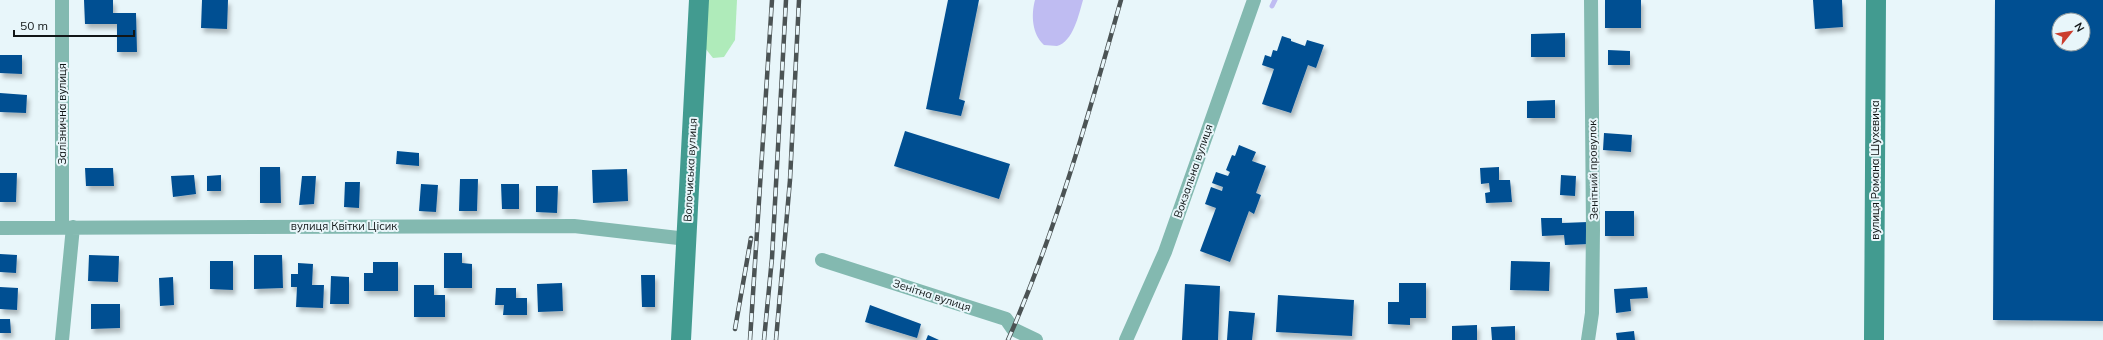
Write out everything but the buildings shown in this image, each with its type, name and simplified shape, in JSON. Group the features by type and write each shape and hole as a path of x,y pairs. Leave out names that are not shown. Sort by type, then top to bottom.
{"main road":[{"name":"Волочиська вулиця","path":"681,340 699,0"},
{"name":"вулиця Романа Шухевича","path":"1874,340 1876,0"}],"street":[{"name":"Залізнична вулиця","path":"62,0 68,227 62,340"},
{"name":"Вокзальна вулиця","path":"1126,340 1165,252 1254,0"},
{"name":"Зенітний провулок","path":"1588,340 1592,313 1593,230 1591,0"},
{"name":"вулиця Квітки Цісик","path":"0,228 574,226 687,239"},
{"name":"Зенітна вулиця","path":"822,260 1006,319 1013,329 1036,340"}],"green space":[{"path":"708,0 737,0 735,40 724,57 713,58 705,48"}],"water":[{"path":"1035,0 1083,0 1080,13 1074,27 1063,43 1057,46 1044,45 1040,41 1035,30 1033,18"}],"waterway":[{"path":"1272,6 1275,0"}],"railway":[{"path":"750,340 772,0"},
{"path":"764,340 772,258 786,0"},
{"path":"776,340 790,180 799,0"},
{"path":"1008,340 1056,215 1084,129 1121,0"},
{"path":"735,329 751,238"}]}
